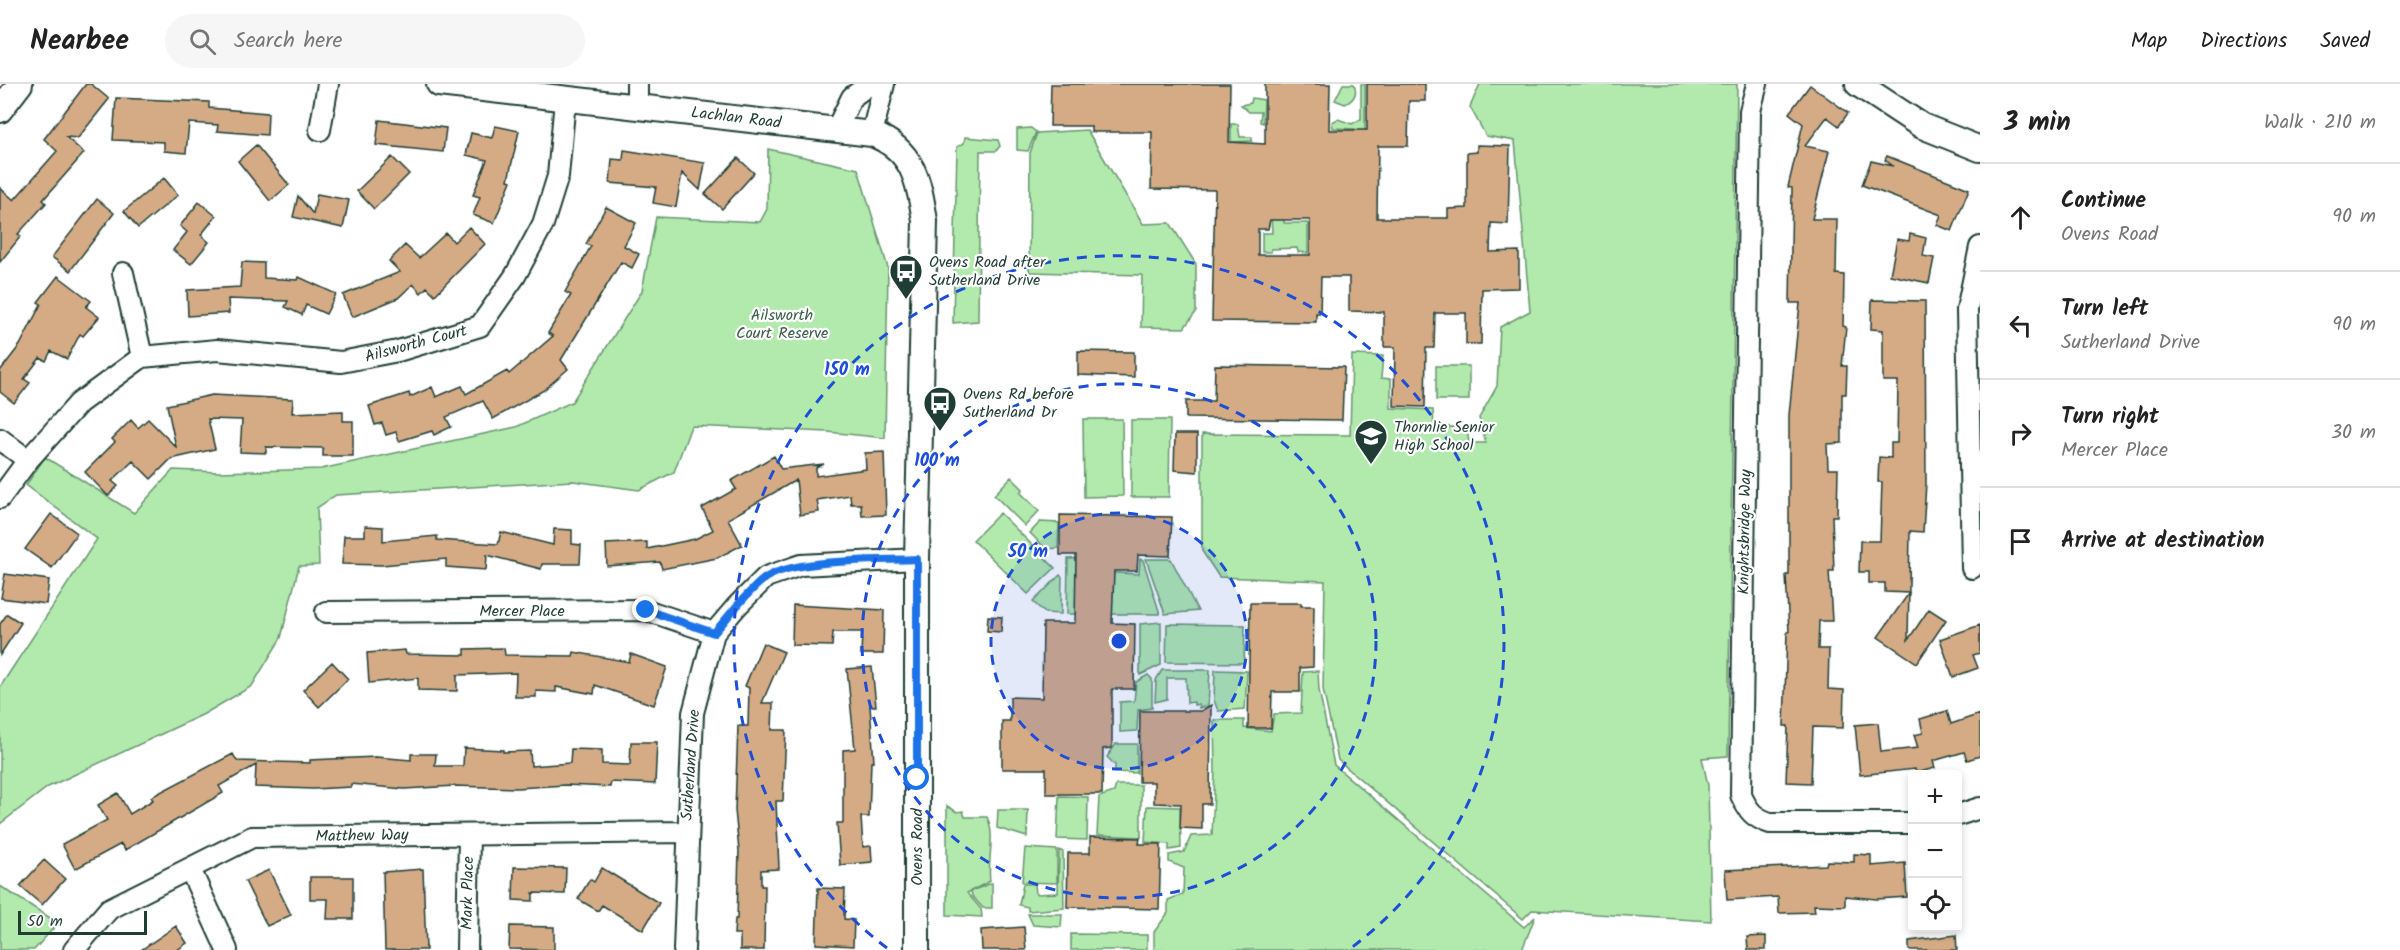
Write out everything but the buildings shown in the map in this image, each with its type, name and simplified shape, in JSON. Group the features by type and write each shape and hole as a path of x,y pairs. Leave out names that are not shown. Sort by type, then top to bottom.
{"street":[{"path":"320,130 328,84"},
{"name":"Lachlan Road","path":"439,84 565,100 637,95 836,130 872,134"},
{"path":"836,130 852,97 870,84"},
{"path":"872,134 884,84"},
{"name":"Knightsbridge Way","path":"1757,84 1750,111 1742,795 1756,819 1770,823 1908,823"},
{"path":"1858,84 1922,126 1980,149"},
{"path":"0,110 18,86"},
{"name":"Ailsworth Court","path":"142,357 218,350 341,362 398,351 480,326 515,276 543,224 558,176 565,100"},
{"name":"Ovens Road","path":"872,134 889,140 907,159 920,186 925,221 917,559 916,950"},
{"path":"1972,568 1967,310 1980,247"},
{"path":"0,498 28,460 79,403 142,357 123,273"},
{"path":"0,439 28,460"},
{"name":"Sutherland Drive","path":"684,950 693,713 714,633 765,578 801,565 917,559"},
{"name":"Mercer Place","path":"326,612 646,610 714,633"},
{"path":"1962,814 1980,808"},
{"name":"Matthew Way","path":"74,950 109,909 252,837 687,832"},
{"name":"Mark Place","path":"467,950 469,835"},
{"path":"190,869 227,950"}],"green space":[{"path":"1343,84 1354,84 1356,90 1353,98 1345,104 1335,100"},
{"path":"1361,84 1365,84 1365,135 1356,135 1355,129 1333,128 1332,122 1338,119 1352,124 1361,119"},
{"path":"1480,84 1737,84 1728,756 1702,758 1708,785 1711,921 1532,910 1523,919 1338,760 1323,689 1325,581 1219,577 1202,551 1202,434 1350,435 1352,355 1383,356 1381,378 1391,379 1391,408 1433,410 1434,426 1467,428 1469,443 1486,443 1479,418 1497,386 1500,327 1530,311 1515,141 1486,136 1470,107"},
{"path":"1252,98 1264,100 1263,123 1260,122 1261,112 1249,112 1241,105 1251,103"},
{"path":"1231,124 1238,124 1240,137 1252,137 1252,141 1231,142"},
{"path":"1031,128 1036,132 1028,151 1017,150 1017,129"},
{"path":"1087,130 1143,224 1170,223 1196,264 1196,312 1184,328 1141,327 1142,275 1030,272 1030,153 1037,133"},
{"path":"965,137 998,140 1000,146 996,151 980,151 978,321 953,323 957,147 964,143"},
{"name":"Ailsworth Court Reserve","path":"768,149 858,169 888,268 885,438 828,432 691,426 674,472 639,490 573,481 336,495 317,508 319,565 299,566 281,638 252,686 204,714 48,787 0,824 0,687 97,539 26,485 45,457 134,513 173,470 219,472 321,469 516,427 572,402 642,291 656,217 760,222 767,209"},
{"path":"1271,212 1284,212 1284,223 1308,223 1308,253 1298,252 1297,248 1271,249 1271,252 1262,252 1262,233 1272,233"},
{"path":"1436,366 1469,366 1469,400 1436,400"},
{"path":"1083,419 1122,419 1123,496 1084,497"},
{"path":"1131,420 1170,420 1169,497 1131,497"},
{"path":"1011,477 1023,489 1020,492 1039,511 1025,526 994,495"},
{"path":"1000,513 1055,568 1028,594 973,540"},
{"path":"1040,522 1059,523 1058,548 1046,549 1030,533"},
{"path":"1092,558 1093,572 1139,574 1140,559 1143,560 1160,614 1067,614 1068,559"},
{"path":"1146,559 1171,559 1198,611 1165,614"},
{"path":"1060,575 1062,577 1061,614 1045,613 1033,602"},
{"path":"1161,622 1161,665 1140,675 1140,624"},
{"path":"1167,624 1245,625 1244,663 1166,662"},
{"path":"1162,670 1210,670 1208,706 1199,708 1199,704 1187,703 1186,678 1167,678 1167,699 1155,702 1156,680"},
{"path":"1215,670 1247,671 1245,709 1218,711 1214,700"},
{"path":"1318,671 1319,690 1334,765 1524,927 1535,917 1522,950 1154,950 1154,932 1168,913 1168,900 1183,894 1184,868 1169,862 1169,855 1184,852 1191,836 1212,835 1215,770 1214,720 1244,720 1244,728 1271,731 1274,714 1301,713 1303,672"},
{"path":"1148,675 1152,679 1152,708 1138,710 1137,731 1120,732 1120,702 1134,701 1136,682"},
{"path":"1116,744 1137,744 1137,773 1115,772 1115,765 1107,757"},
{"path":"1116,785 1141,785 1141,837 1097,835 1099,797 1114,792"},
{"path":"1059,796 1088,797 1087,840 1057,839"},
{"path":"947,806 957,812 963,811 965,817 987,817 990,824 990,881 967,893 981,909 982,917 947,915"},
{"path":"1147,806 1180,807 1181,848 1169,850 1169,844 1145,842"},
{"path":"998,810 1028,810 1027,837 997,828"},
{"path":"1025,848 1057,850 1057,883 1022,882"},
{"path":"1059,850 1063,852 1064,908 1028,911 1028,907 1019,905 1023,884 1035,884 1036,894 1058,893"},
{"path":"992,883 992,908 983,908 972,896 971,891"},
{"path":"0,886 58,923 34,950 0,950"},
{"path":"1028,914 1062,914 1061,927 1033,925"},
{"path":"1071,934 1147,935 1147,950 1071,950"}],"place":[{"name":"Ovens Road after Sutherland Drive","path":"906,300"},
{"name":"Ovens Rd before Sutherland Dr","path":"940,432"},
{"name":"Thornlie Senior High School","path":"1371,465"}],"route":[{"path":"646,610 714,633 765,578 801,565 917,559 917,778"}]}
